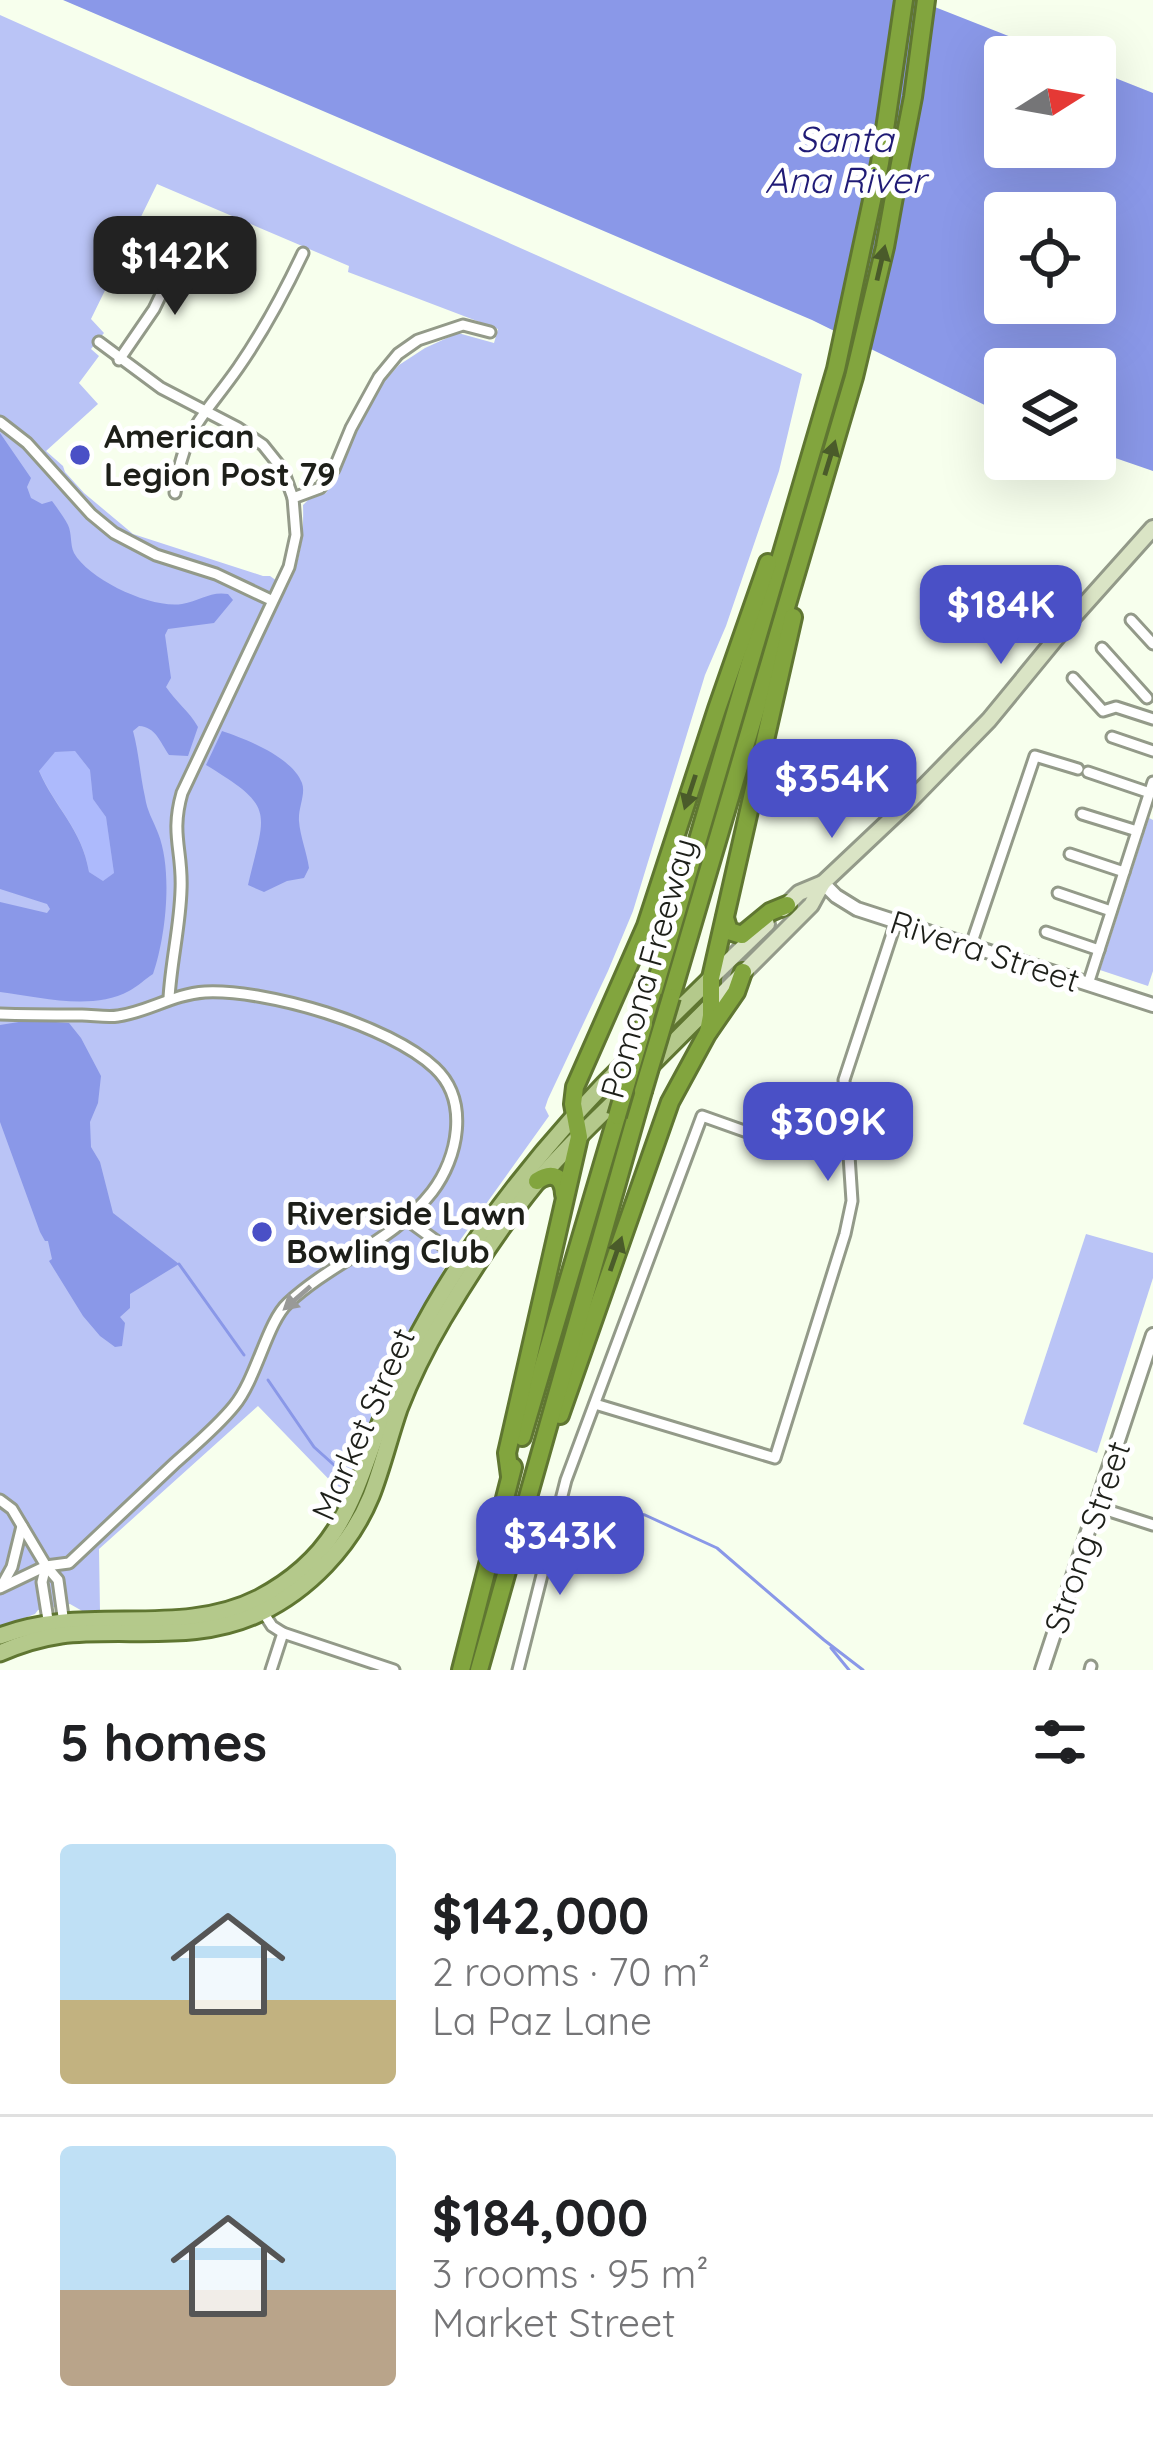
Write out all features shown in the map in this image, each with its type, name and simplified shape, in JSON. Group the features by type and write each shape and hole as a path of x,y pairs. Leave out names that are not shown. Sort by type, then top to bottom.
{"highway":[{"name":"Pomona Freeway","path":"461,1670 510,1476 836,369 880,163 904,0"},
{"name":"Pomona Freeway","path":"478,1670 854,377 896,188 926,0"},
{"path":"510,1476 508,1454 580,1137 575,1087 646,926 771,557 790,526"},
{"path":"707,1034 711,978 792,623 806,539"},
{"path":"725,918 729,931 742,935 787,905"},
{"path":"530,1481 544,1461 670,1102 736,992 743,972"},
{"path":"537,1181 549,1174 559,1178 565,1201"}],"main road":[{"name":"Market Street","path":"0,1636 57,1628 202,1631 238,1622 305,1565 344,1518 400,1373 429,1314 468,1264 537,1181 988,720 1153,528"},
{"name":"Market Street","path":"468,1264 520,1177 576,1112 799,892 823,884"},
{"name":"Market Street","path":"0,1653 57,1628"}],"street":[{"path":"119,360 154,309 184,249"},
{"path":"176,493 179,460 190,433 278,305 303,253"},
{"path":"293,497 320,488 334,469 379,377 398,354 418,340 463,325 490,332"},
{"path":"99,342 160,388 263,445 283,470 293,497 296,535 289,567 182,793 176,817 182,880 170,998"},
{"path":"0,422 27,443 114,533 156,555 216,574 271,600"},
{"path":"1132,620 1153,644"},
{"path":"1102,648 1150,695 1131,712"},
{"path":"1073,678 1103,712 1116,707 1153,719"},
{"path":"1112,737 1153,751"},
{"path":"971,945 1035,756 1151,788 1149,809 1137,831 1088,983"},
{"path":"1082,814 1137,831"},
{"path":"1070,854 1124,872"},
{"name":"Rivera Street","path":"823,884 848,905 1153,1005"},
{"path":"1058,893 1111,911"},
{"path":"595,1403 775,1458 845,1234 852,1201 844,1080 896,922"},
{"path":"1046,932 1099,950"},
{"path":"0,1014 113,1017 204,992 273,998 385,1036 438,1070 452,1093 457,1121 455,1144 431,1194 406,1220 284,1306 232,1409 69,1563 46,1566 0,1588"},
{"path":"518,1670 566,1480 702,1116 794,1148 849,1151"},
{"path":"406,1220 468,1264"},
{"name":"Strong Street","path":"1042,1670 1148,1374 1153,1335"},
{"path":"0,1500 12,1509 58,1580 57,1628"},
{"path":"1097,1507 1153,1525"},
{"path":"0,1588 12,1567 22,1526"},
{"path":"259,1606 272,1626 284,1633 394,1670"},
{"path":"271,1670 284,1633"}],"shaded area":[{"path":"0,15 802,374 779,471 705,675 633,911 548,1099 549,1116 451,1253 345,1496 258,1406 99,1549 100,1612 84,1612 70,1604 38,1610 0,1627","holes":["157,184 349,266 348,272 498,329 494,343 458,333 425,348 399,365 371,396 326,493 303,505 301,548 287,588 270,576 133,534 84,493 46,451 98,404 79,383 99,356 91,349 104,333 91,319"]},
{"path":"75,751 90,770 93,799 106,817 114,873 103,881 89,872 75,831 39,770 55,752"},
{"path":"1149,818 1153,820 1153,971 1148,986 1100,970"},
{"path":"1086,1234 1153,1253 1153,1278 1097,1453 1023,1424"}],"water":[{"name":"Santa Ana River","path":"63,0 917,0 1009,36 984,36 984,168 1116,168 1116,78 1153,93 1153,471 1116,458 1116,348 984,348 984,405 812,320"},
{"path":"0,433 31,478 27,487 31,498 42,504 52,501 68,525 74,553 93,573 155,602 182,604 222,593 233,600 214,623 168,629 165,635 171,678 166,687 198,727 188,756 169,755 150,729 139,726 133,731 146,802 165,865 164,923 153,974 129,991 99,1000 65,1001 0,992 0,902 47,913 50,909 0,889","holes":["75,751 90,770 93,799 106,817 114,873 103,881 89,872 80,843 39,771 55,752"]},
{"path":"222,731 279,757 297,774 303,792 299,821 309,868 304,878 264,892 248,885 259,841 260,813 245,791 206,765"},
{"path":"31,1020 69,1023 81,1038 101,1076 90,1122 91,1147 100,1162 113,1213 179,1264 130,1294 130,1308 120,1317 125,1323 122,1346 115,1347 100,1336 49,1261 48,1241 40,1232 0,1122 0,1025"}],"waterway":[{"path":"179,1264 244,1355"},
{"path":"268,1380 314,1447 343,1473"},
{"path":"575,1501 645,1515 717,1548 863,1670"},
{"path":"831,1648 849,1670"}],"place":[{"name":"American Legion Post 79","path":"80,455"},
{"name":"Riverside Lawn Bowling Club","path":"262,1232"}]}
